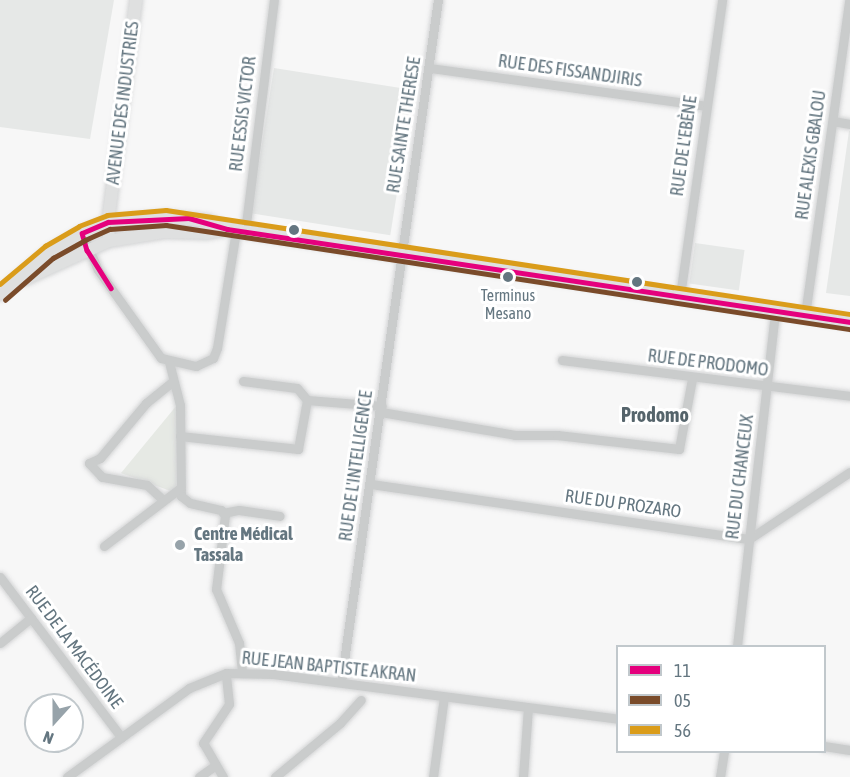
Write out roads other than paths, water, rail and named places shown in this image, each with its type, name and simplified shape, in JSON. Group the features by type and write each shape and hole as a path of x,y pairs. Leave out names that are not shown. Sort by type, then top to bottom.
{"street":[{"name":"AVENUE DES INDUSTRIES","path":"109,241 108,222 135,0"},
{"name":"RUE ESSIS VICTOR","path":"169,362 196,366 213,358 274,0"},
{"name":"RUE SAINTE THERESE","path":"401,255 430,68 438,0"},
{"name":"RUE DE L'EBÈNE","path":"680,297 722,0"},
{"name":"RUE ALEXIS GBALOU","path":"805,315 849,0"},
{"name":"RUE DES FISSANDJIRIS","path":"430,68 706,106"},
{"path":"832,121 850,123"},
{"path":"0,294 49,252 82,233 108,222 178,218 208,221 236,231 850,322"},
{"path":"12,285 109,241 166,232 236,231"},
{"path":"82,233 87,250 155,349 169,362 172,381 180,405 179,489 185,501 223,513 239,510 280,516"},
{"name":"RUE DE L'INTELLIGENCE","path":"341,682 382,409 401,255"},
{"name":"RUE DU CHANCEUX","path":"737,645 775,311"},
{"name":"RUE DE PRODOMO","path":"562,360 692,379 850,396"},
{"path":"243,381 297,388 307,400 382,409 515,435 557,435 679,449 692,379"},
{"path":"162,499 147,485 102,477 89,463 99,458 146,403 172,381"},
{"path":"180,436 298,449 307,400"},
{"path":"749,539 850,472"},
{"name":"RUE DU PROZARO","path":"371,484 749,539"},
{"path":"104,546 162,499 179,489"},
{"path":"223,513 226,522 216,589 239,643 242,671"},
{"name":"RUE DE LA MACÉDOINE","path":"0,577 121,737"},
{"path":"0,643 31,618"},
{"name":"RUE JEAN BAPTISTE AKRAN","path":"67,777 189,688 226,673 242,671 616,719"},
{"path":"222,777 203,743 230,704 226,673"},
{"path":"434,777 444,697"},
{"path":"275,777 340,723 361,700"},
{"path":"523,777 528,708"},
{"path":"826,746 850,750"},
{"path":"720,777 724,753"},
{"path":"199,777 214,766"}],"place":[{"name":"Terminus Mesano","path":"508,277"},
{"name":"Centre Médical Tassala","path":"180,545"}],"district":[{"name":"Prodomo","path":"655,414"}]}
